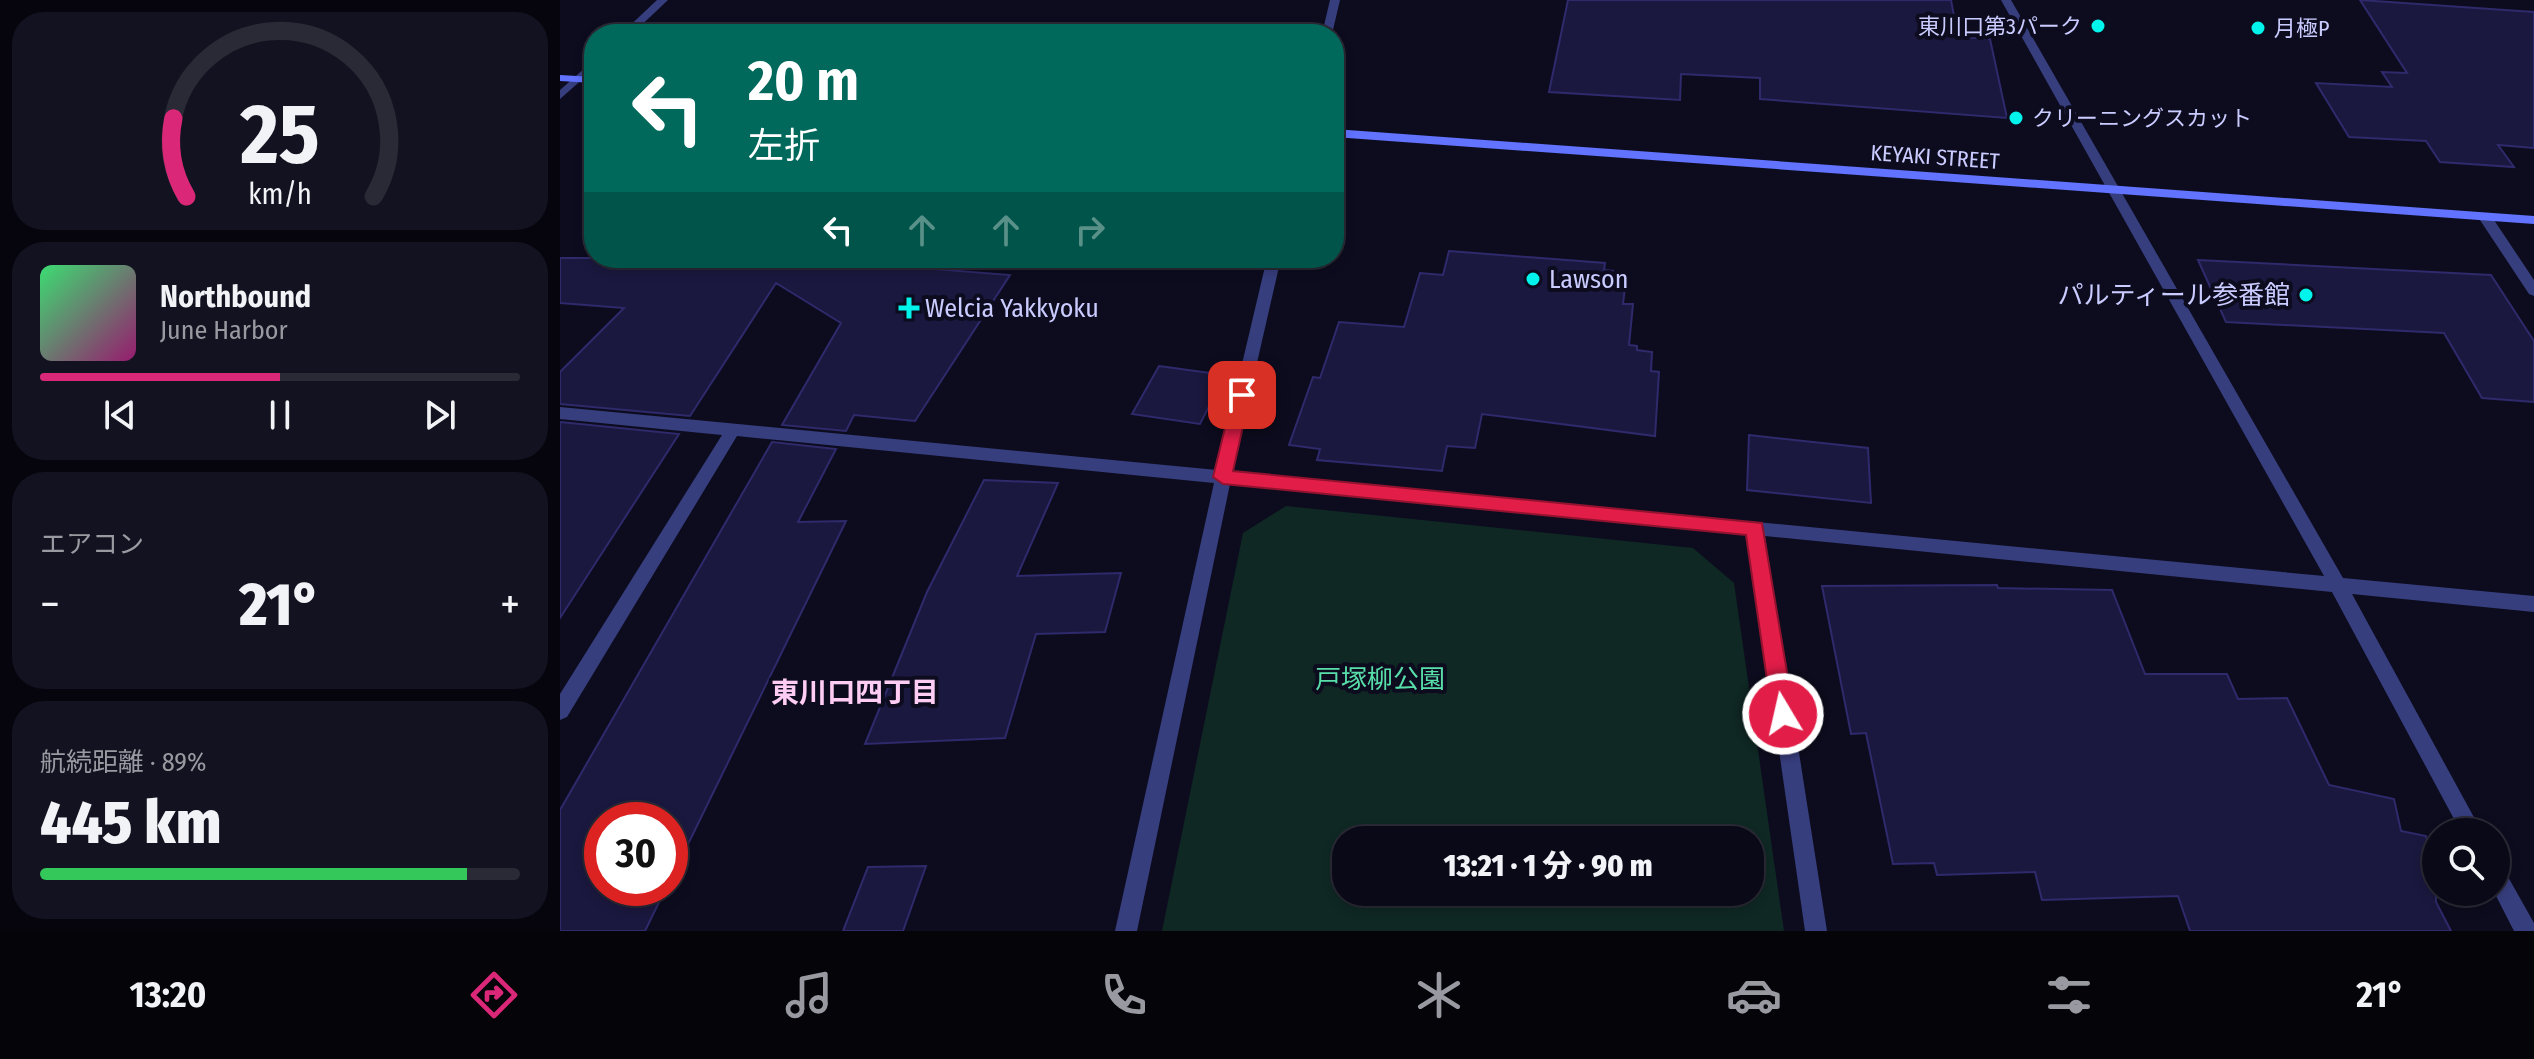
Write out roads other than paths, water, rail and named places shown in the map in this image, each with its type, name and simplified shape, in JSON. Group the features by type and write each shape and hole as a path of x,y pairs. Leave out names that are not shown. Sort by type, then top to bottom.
{"street":[{"path":"637,24 663,0"},
{"path":"1329,24 1335,0"},
{"path":"2006,0 2336,582 2464,818"},
{"path":"560,96 584,72"},
{"path":"560,78 584,79"},
{"name":"KEYAKI STREET","path":"1344,134 2534,220"},
{"path":"2485,217 2534,291"},
{"path":"1126,931 1223,477 1272,268"},
{"path":"560,413 2336,582 2534,604"},
{"path":"560,711 733,430"},
{"path":"1755,528 1816,931"},
{"path":"2510,901 2526,931"}],"place":[{"name":"東川口第3パーク","path":"2098,26"},
{"name":"月極P","path":"2258,28"},
{"name":"クリーニングスカット","path":"2016,118"},
{"name":"Lawson","path":"1533,279"},
{"name":"パルティール参番館","path":"2306,295"},
{"name":"Welcia Yakkyoku","path":"909,308"}],"district":[{"name":"東川口四丁目","path":"855,692"}],"park label":[{"name":"戸塚柳公園","path":"1380,679"}]}
